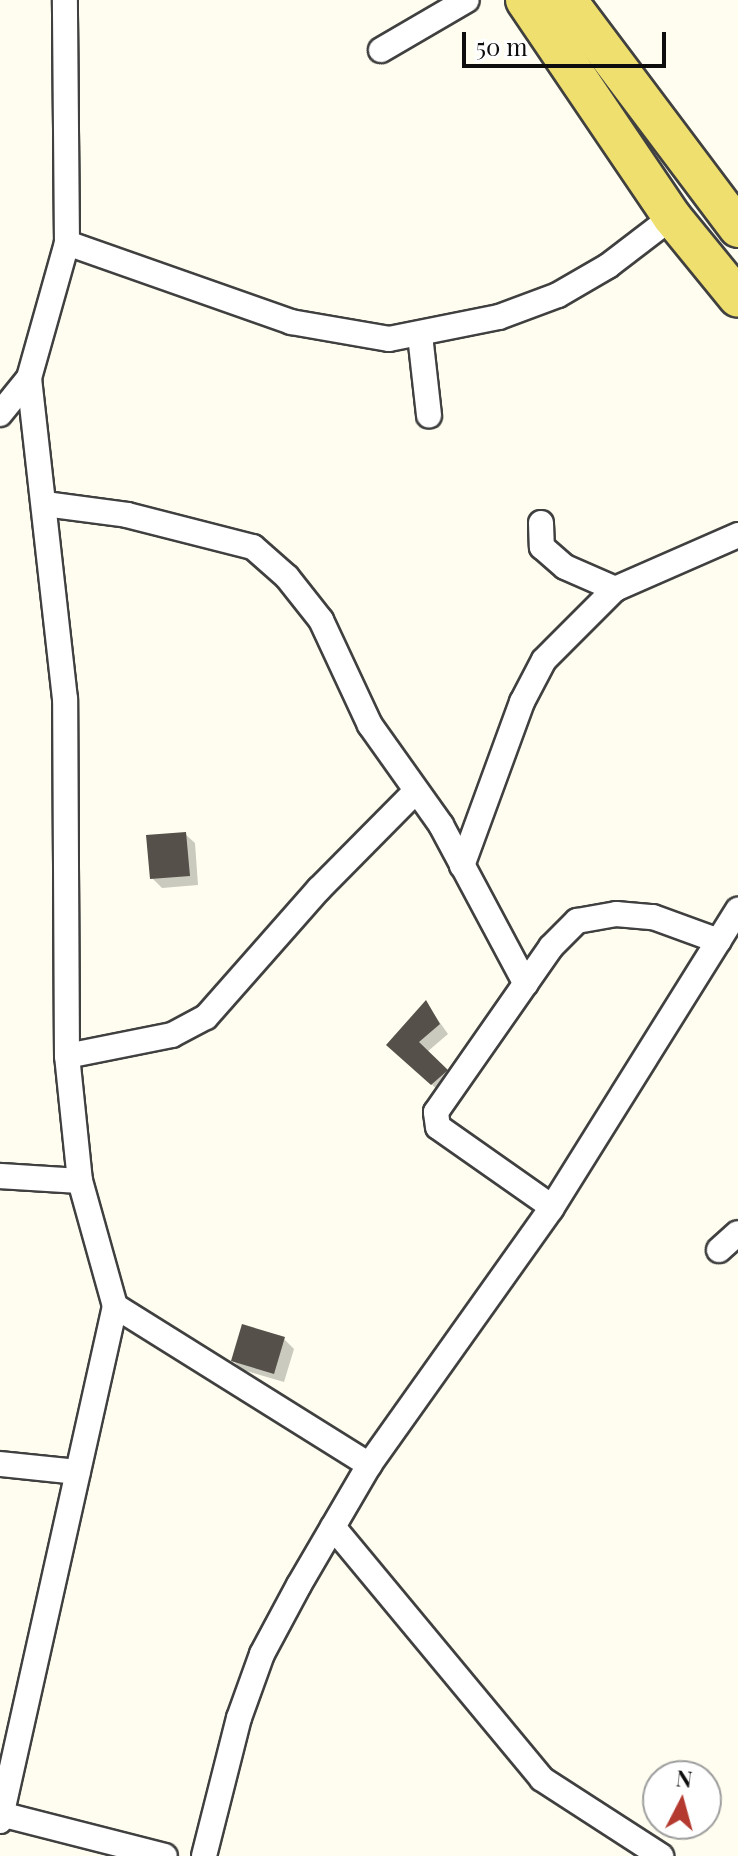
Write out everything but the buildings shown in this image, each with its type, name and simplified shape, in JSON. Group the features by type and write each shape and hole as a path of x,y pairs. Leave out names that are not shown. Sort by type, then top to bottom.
{"main road":[{"path":"525,0 672,217 738,298"},
{"path":"567,0 738,228"}],"street":[{"path":"65,0 67,243 29,378 65,699 67,1056 80,1181 115,1306 0,1816 165,1856"},
{"path":"381,50 467,0"},
{"path":"67,243 291,322 389,339 499,317 558,295 608,266 672,217"},
{"path":"420,335 429,415"},
{"path":"0,414 29,378"},
{"path":"45,504 127,515 253,547 287,577 321,620 370,725 416,791 462,866 526,984"},
{"path":"541,523 542,547 565,567 615,589"},
{"path":"462,866 522,702 544,660 615,589 738,535"},
{"path":"67,1056 172,1035 206,1017 319,889 416,791"},
{"path":"204,1856 219,1782 262,1654 333,1527 369,1465 552,1207 737,913"},
{"path":"552,1207 438,1127 436,1112 551,947 577,921 616,914 653,917 719,941"},
{"path":"0,1176 80,1181"},
{"path":"719,1250 738,1233"},
{"path":"115,1306 369,1465"},
{"path":"0,1464 78,1472"},
{"path":"333,1527 531,1768 661,1856"}]}
